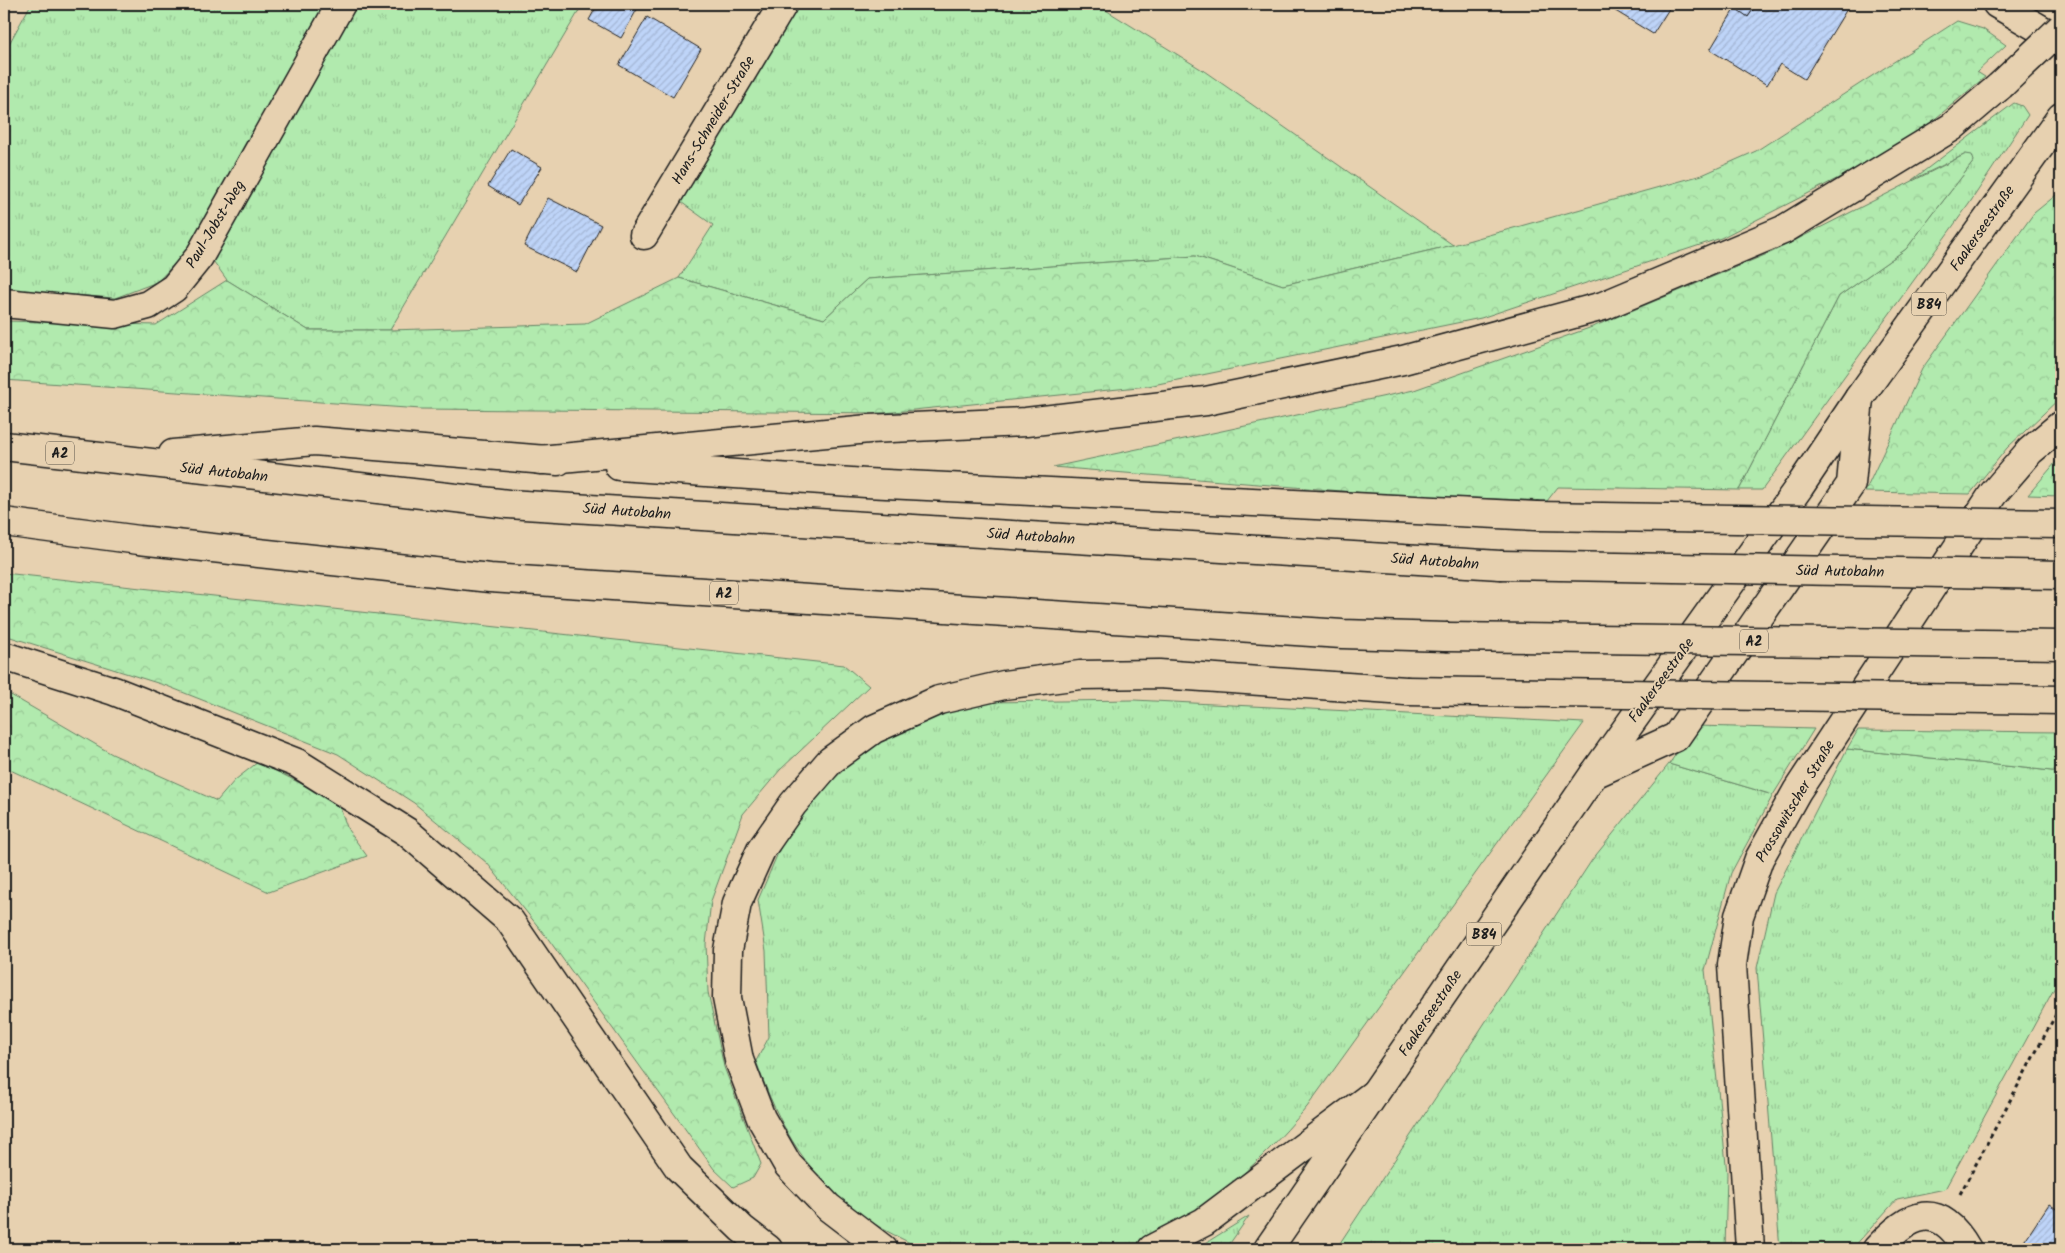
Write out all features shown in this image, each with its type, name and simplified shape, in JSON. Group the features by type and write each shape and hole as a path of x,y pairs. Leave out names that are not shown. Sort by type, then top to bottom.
{"main road":[{"name":"Paul-Jobst-Weg","path":"4,303 115,314 148,305 174,288 199,257 340,4"},
{"name":"Hans-Schneider-Straße","path":"644,236 783,4"},
{"path":"1997,4 2061,41"},
{"path":"540,460 870,429 1054,419 1206,401 1403,360 1603,306 1783,230 1952,127 2000,86 2061,28"},
{"name":"Faakerseestraße","path":"1268,1249 1594,774 1794,494 1859,398 2060,119"},
{"path":"1594,774 1676,737 1851,484 1859,398"},
{"name":"Prossowitscher Straße","path":"1750,1249 1732,965 1739,916 1758,859 1797,791 1993,494 2030,451 2061,425"},
{"path":"117,460 314,441 540,460 866,483 1536,516 2061,524"},
{"name":"Süd Autobahn","path":"4,446 508,504 1500,565 2061,575"},
{"name":"A2","path":"4,522 139,540 490,578 1342,634 2061,645"},
{"path":"4,656 114,691 297,763 407,832 510,921 679,1168 742,1229 768,1249"},
{"path":"883,1249 828,1206 788,1165 761,1118 738,1060 727,998 728,950 737,903 761,850 793,804 830,760 874,729 939,700 1004,685 1080,675 1159,674 1406,691 2061,700"},
{"path":"1152,1249 1204,1222 1374,1094"},
{"path":"1877,1249 1896,1228 1917,1217 1937,1217 1956,1230 1966,1249"}],"path":[{"path":"1955,1203 2061,1005"}],"green space":[{"path":"31,4 327,4 192,246 157,282 115,298 4,290 4,53"},
{"path":"355,4 583,4 390,330 308,330 227,280 211,258"},
{"path":"800,4 1096,4 1204,71 1453,245 1283,285 1195,256 867,279 824,319 679,278 713,225 678,200"},
{"path":"1957,21 1983,29 2006,45 1977,72 1985,77 1905,144 1721,238 1481,318 1148,386 884,413 421,409 4,380 4,321 156,325 227,280 308,330 390,330 585,324 679,278 824,319 867,279 1195,256 1283,285 1453,245 1702,175 1756,151"},
{"path":"2014,103 2022,106 2028,115 1969,204 1762,490 1739,490 1839,296 1906,249 1974,161 1966,154 1912,180"},
{"path":"1966,154 1972,155 1974,161 1906,249 1839,296 1739,490 1558,487 1547,501 1390,495 1053,467 1414,390 1595,326 1772,252"},
{"path":"2061,191 2061,397 2007,448 1970,494 1865,492 1922,369 2034,213"},
{"path":"2061,456 2061,496 2028,495"},
{"path":"4,573 844,665 869,686 780,770 743,814 711,901 706,944 708,992 724,1067 761,1164 753,1178 733,1187 714,1169 549,940 487,863 414,803 338,754 167,686 4,635"},
{"path":"4,691 112,754 217,801 235,780 258,762 338,802 348,830 367,856 269,892 4,767"},
{"path":"1134,700 1584,723 1307,1107 1267,1151 1225,1190 1178,1222 1152,1237 1125,1249 926,1249 917,1247 870,1221 829,1188 799,1151 775,1109 756,1061 769,1037 766,951 758,900 781,846 815,797 850,764 873,746 900,731 945,713 989,702"},
{"path":"1696,726 1814,729 1773,795 1669,764"},
{"path":"1858,730 2061,732 2061,772 1847,749"},
{"path":"1847,749 2061,772 2061,976 1945,1189 1897,1199 1852,1249 1780,1249 1757,968 1774,893"},
{"path":"1669,764 1773,795 1731,873 1705,970 1727,1173 1725,1249 1336,1249 1592,860"},
{"path":"1249,1216 1226,1249 1196,1249"}],"building":[{"path":"598,4 640,4 621,38 589,20"},
{"path":"1604,4 1672,4 1653,34"},
{"path":"1727,4 1757,4 1748,17"},
{"path":"1757,4 1850,4 1804,79 1780,64 1767,85 1710,50 1735,8 1748,17"},
{"path":"647,17 701,49 673,97 619,65"},
{"path":"511,149 542,167 518,205 488,186"},
{"path":"548,198 601,225 577,272 524,246"},
{"path":"2049,1204 2061,1212 2061,1249 2019,1249"}]}
